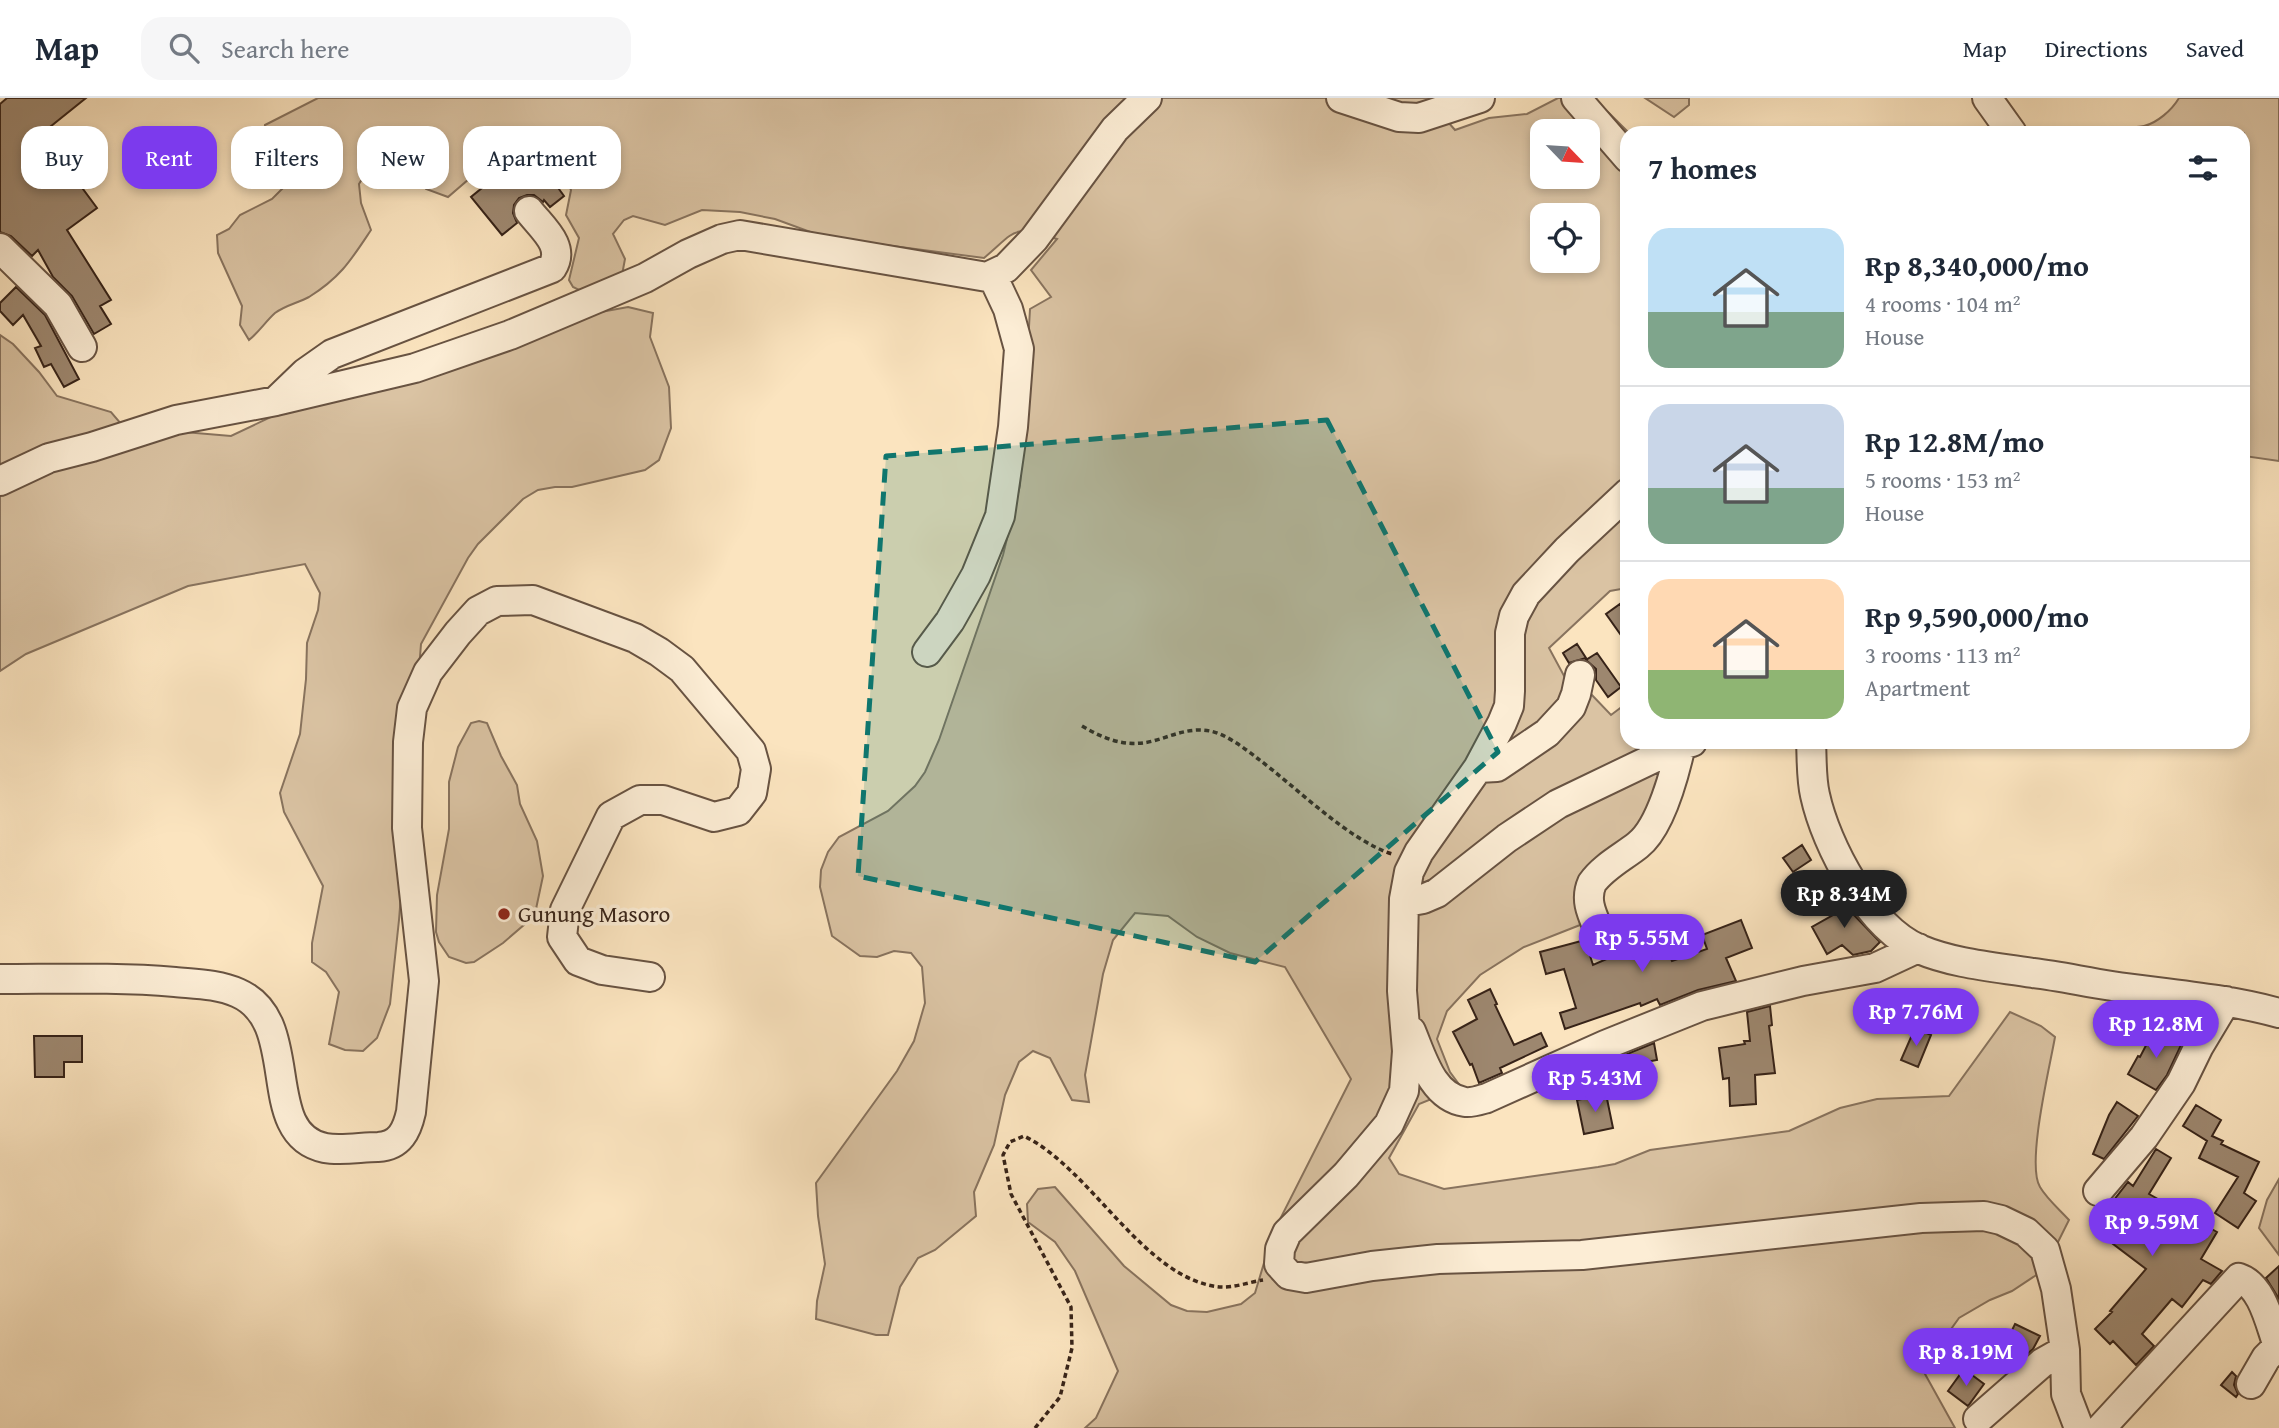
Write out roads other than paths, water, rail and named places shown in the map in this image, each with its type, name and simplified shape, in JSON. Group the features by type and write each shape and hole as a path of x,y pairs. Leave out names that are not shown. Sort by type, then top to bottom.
{"street":[{"path":"0,481 48,458 176,420 276,401 415,368 510,335 645,278 722,239 740,235 987,277 1006,268 1034,239 1115,129 1147,98"},
{"path":"1341,98 1399,117 1419,118 1480,98"},
{"path":"1576,98 1620,149"},
{"path":"1987,98 2007,126"},
{"path":"276,401 305,373 332,355 552,268 557,260 556,246 529,211"},
{"path":"0,248 58,305 82,347"},
{"path":"927,652 950,621 976,575 1000,516 1013,427 1019,349 1008,309 992,275"},
{"path":"1620,500 1526,594 1514,616 1510,632 1509,706 1478,768 1409,872 1404,899 1402,991 1407,1051 1404,1091 1389,1124 1346,1175 1287,1233 1280,1249 1279,1264 1289,1275 1306,1278 1372,1266 1438,1259 1582,1255 1921,1218 1984,1216 2001,1220 2026,1232 2045,1250 2056,1289 2065,1350 2066,1394 2079,1428"},
{"path":"0,979 139,979 217,986 239,993 261,1008 272,1030 291,1124 303,1139 326,1148 384,1147 398,1140 408,1128 411,1112 424,981 407,828 408,742 412,708 428,672 478,611 497,601 533,600 635,638 659,653 682,669 751,751 756,769 752,793 738,811 714,817 663,800 640,800 611,816 565,910 562,937 578,961 602,970 650,977"},
{"path":"1478,768 1497,767 1547,733 1571,708 1580,675"},
{"path":"1404,899 1423,899 1437,892 1507,838 1558,804 1672,749"},
{"path":"1600,933 1588,904 1592,883 1642,841 1659,814 1682,749"},
{"path":"1811,749 1814,792 1825,830 1836,853 1873,912 1900,938 1918,948 1945,957 2111,986 2226,1001 2279,1013"},
{"path":"1404,1016 1433,1082 1449,1096 1467,1102 1487,1098 1605,1045 1702,1006 1803,981 1875,968 1918,948"},
{"path":"2098,1191 2144,1137 2181,1083 2199,1045 2226,1001"},
{"path":"2101,1428 2239,1278 2244,1279 2256,1292 2278,1345 2266,1358 2251,1384"},
{"path":"1978,1419 2042,1363 2065,1350"}],"place":[{"name":"Gunung Masoro","path":"504,914"}]}
